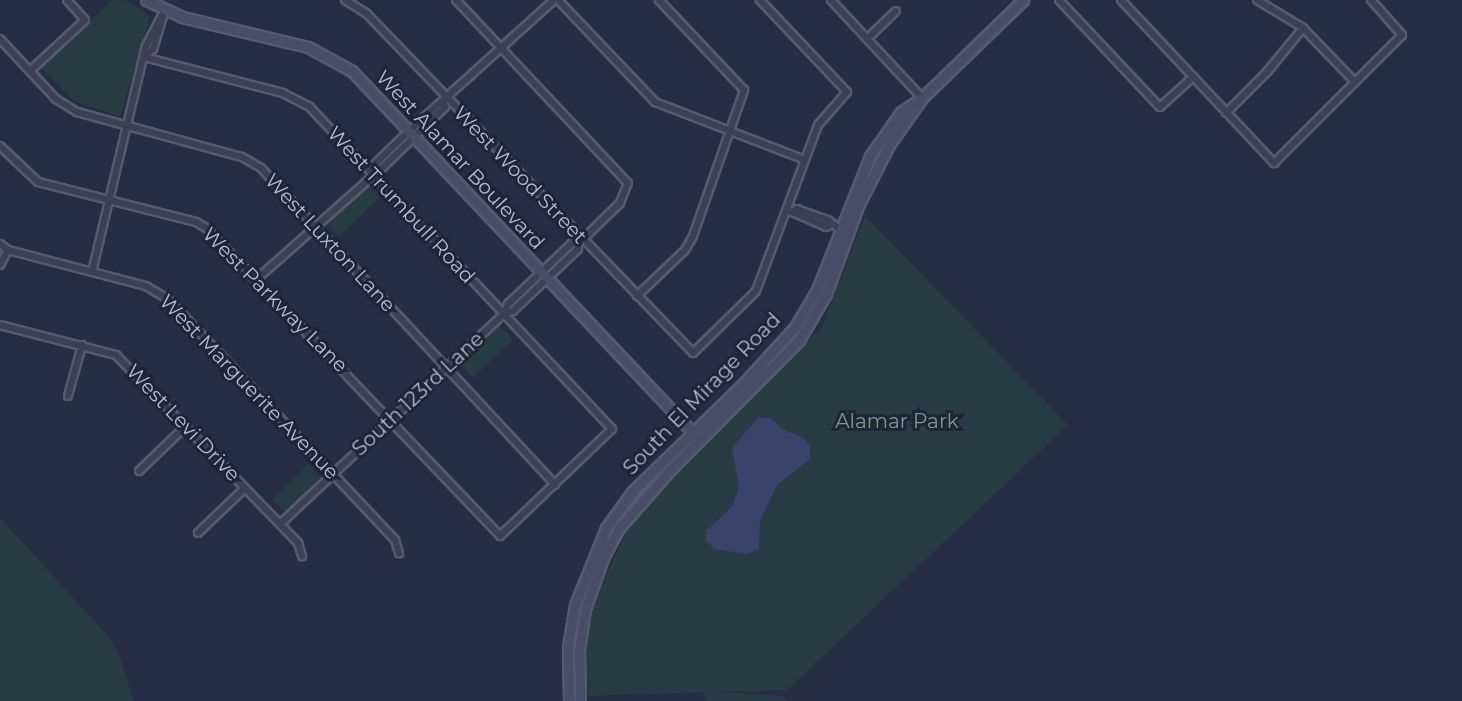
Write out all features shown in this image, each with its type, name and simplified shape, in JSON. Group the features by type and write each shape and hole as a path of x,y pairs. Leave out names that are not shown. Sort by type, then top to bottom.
{"main road":[{"name":"West Alamar Boulevard","path":"146,0 165,10 323,52 352,71 693,433"},
{"name":"South El Mirage Road","path":"569,701 568,647 577,596 595,548 632,492 693,433 795,327 817,290 835,227 870,156 901,112 922,98 1023,0"},
{"name":"South El Mirage Road","path":"580,701 579,650 585,609 609,547 633,510 799,340 826,294 871,178 922,98"}],"street":[{"path":"30,71 85,20 67,0"},
{"name":"West Wood Street","path":"345,0 367,14 580,242 693,353 756,291 788,211"},
{"path":"456,0 502,48"},
{"path":"258,278 316,226 412,133 445,107 446,101 556,0 655,102 803,159"},
{"path":"637,296 685,250 744,90 659,0"},
{"path":"760,0 847,92 818,125 803,159 788,211 797,209 828,220 835,227"},
{"path":"831,0 922,98"},
{"path":"1059,0 1160,107 1193,77"},
{"path":"1121,0 1274,163 1402,35 1371,0"},
{"path":"1257,0 1303,28 1355,82"},
{"path":"92,272 144,57 153,49 165,10"},
{"path":"867,39 896,11"},
{"path":"1226,113 1268,72 1303,28"},
{"name":"West Luxton Lane","path":"0,39 67,108 125,128 242,157 261,168 555,484"},
{"name":"South 123rd Lane","path":"280,524 504,314 513,311 544,276 578,249 580,242 620,203 628,183 502,48"},
{"name":"West Trumbull Road","path":"144,57 291,96 309,107 612,429 555,484"},
{"name":"West Parkway Lane","path":"0,146 38,182 196,222 215,235 501,536 555,484"},
{"name":"West Marguerite Avenue","path":"0,244 8,250 146,286 168,299 395,540 399,553"},
{"path":"0,266 8,250"},
{"name":"West Levi Drive","path":"0,325 104,350 125,362 298,543 302,556"},
{"path":"68,396 82,345"},
{"path":"139,471 186,426"},
{"path":"198,533 245,488"}],"green space":[{"path":"113,0 125,0 150,16 120,117 74,101 41,68"},
{"path":"367,183 380,197 339,236 326,222"},
{"name":"Alamar Park","path":"865,216 1068,425 787,690 716,692 783,696 788,701 706,701 704,692 588,696 586,648 594,603 625,534 656,494 822,327"},
{"path":"499,325 513,339 473,378 459,363"},
{"path":"309,464 321,477 285,512 272,499"},
{"path":"0,518 107,635 119,655 134,701 0,701"}],"water":[{"path":"759,417 770,418 782,429 804,438 810,446 810,459 777,485 760,520 759,549 747,554 715,549 707,542 706,531 732,507 739,487 732,448"}]}
